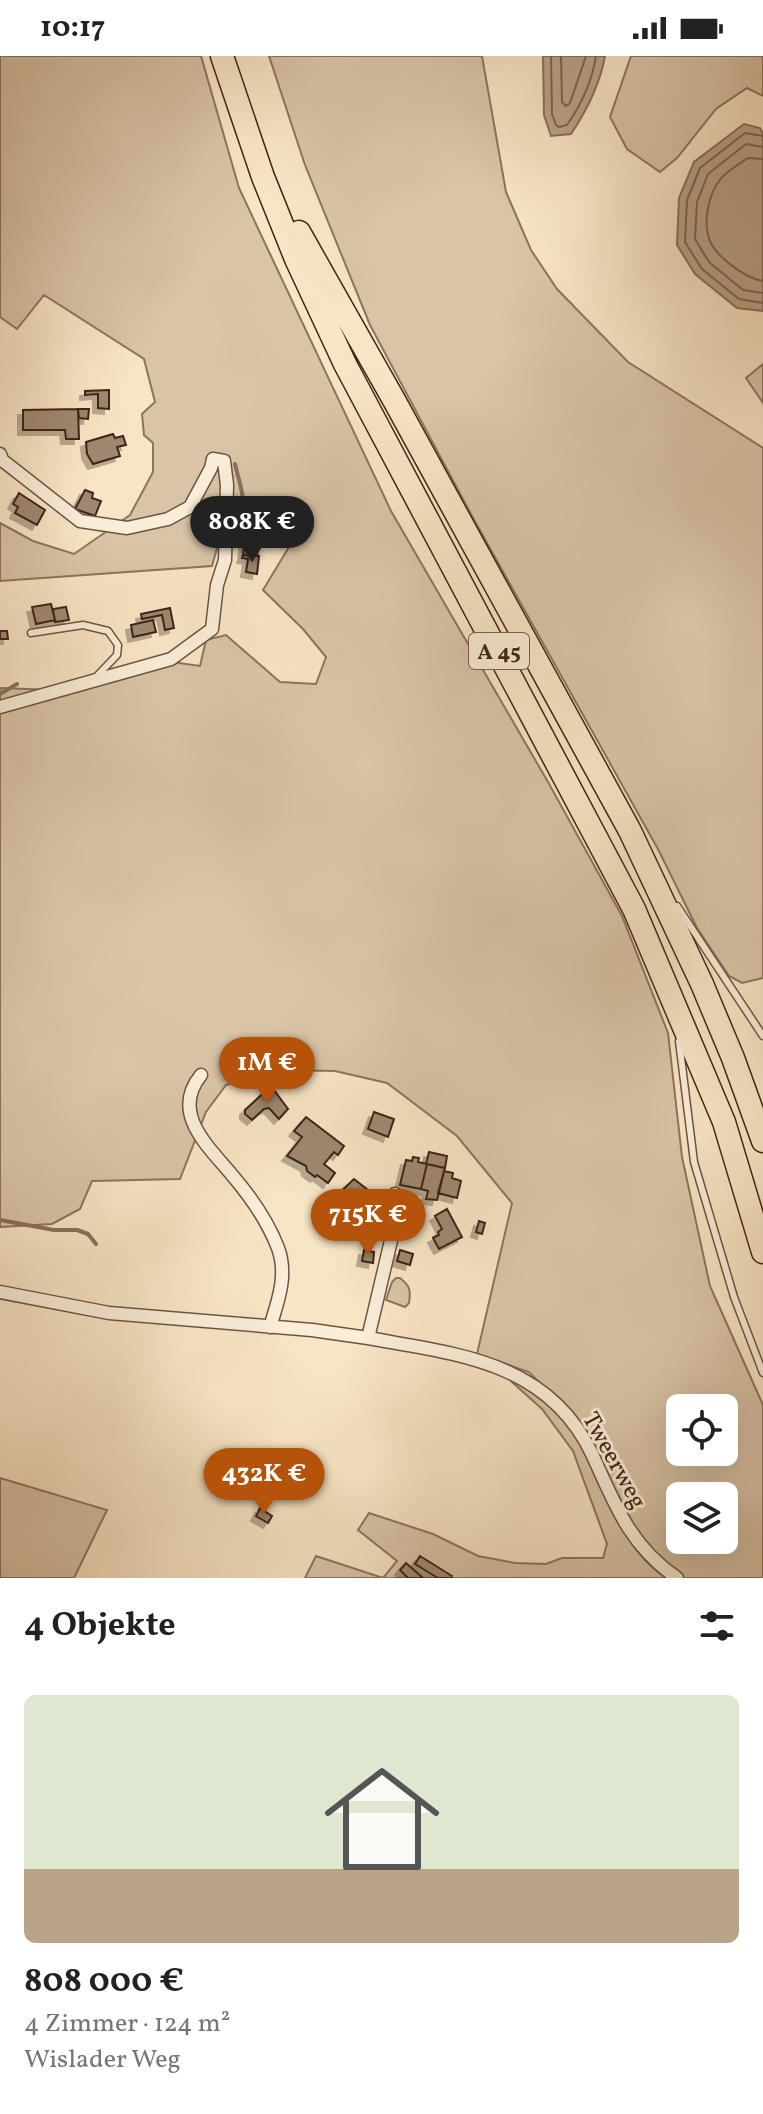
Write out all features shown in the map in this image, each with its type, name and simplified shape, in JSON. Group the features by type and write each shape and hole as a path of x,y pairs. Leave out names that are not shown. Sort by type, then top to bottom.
{"highway":[{"name":"A 45","path":"222,56 263,177 296,259 345,364 634,909 724,1122 763,1252"},
{"name":"A 45","path":"232,56 248,108 287,210 630,831 702,984 763,1141"}],"street":[{"path":"0,454 2,460 80,521 127,528 168,519 190,507 213,459 224,461 227,485 225,560 217,585 212,629 171,659 0,707"},
{"path":"201,1075 191,1087 189,1105 194,1125 205,1146 232,1175 258,1211 279,1250 282,1289 270,1327"},
{"path":"368,1338 397,1215 395,1194"},
{"name":"Tweerweg","path":"0,1292 109,1313 368,1338 473,1357 513,1373 533,1385 567,1417 590,1450 620,1517 643,1550 677,1578"}],"lane":[{"path":"31,633 83,625 108,631 118,645 117,655 88,684"},
{"path":"630,831 697,939 763,1036"},
{"path":"634,909 680,1043 694,1162 734,1297 763,1373"}],"shaded area":[{"path":"0,56 201,56 239,188 391,511 622,916 668,1033 682,1157 710,1286 763,1405 763,1578 684,1578 643,1544 551,1394 529,1372 477,1354 512,1203 457,1136 387,1083 335,1071 280,1070 226,1085 206,1112 180,1179 92,1181 80,1209 52,1224 0,1227 0,712 172,662 200,666 206,640 226,635 280,682 316,684 326,657 303,629 263,590 295,537 260,504 228,509 212,566 0,581 0,523 33,541 74,554 130,515 153,472 153,443 144,435 142,414 155,402 144,359 44,295 17,329 0,317"},
{"path":"269,56 482,56 506,192 531,250 557,289 628,362 763,448 763,978 742,983 729,976 697,928 659,851 472,516 370,325 305,165"},
{"path":"631,56 763,56 763,96 747,88 716,109 677,158 660,172 627,149 610,117"},
{"path":"763,364 763,403 746,378"},
{"path":"0,688 56,690 0,704"},
{"path":"396,1278 406,1283 409,1289 409,1303 405,1307 386,1300"},
{"path":"518,1378 572,1425 627,1536 650,1565 666,1578 383,1578 397,1561 358,1530 369,1513 433,1534 478,1556 515,1563 546,1564 562,1558 603,1558 607,1544 573,1451 542,1409 512,1382"},
{"path":"0,1478 107,1510 74,1578 0,1578"},
{"path":"316,1556 383,1578 305,1578"}],"water":[{"path":"543,56 605,56 592,96 571,134 551,136 544,115"},
{"path":"744,124 760,128 763,134 763,311 737,308 695,274 677,245 679,198 694,162"}],"building":[{"path":"109,390 109,409 98,408 98,394 85,395 85,391"},
{"path":"78,409 79,439 66,439 65,430 23,430 23,410"},
{"path":"78,409 89,409 88,419 79,418"},
{"path":"113,434 115,438 123,436 126,445 117,447 120,456 93,464 87,454 86,442"},
{"path":"85,490 93,493 92,498 101,501 95,516 75,509"},
{"path":"19,493 45,510 37,525 15,513 18,507 13,504"},
{"path":"245,537 259,539 257,556 243,555"},
{"path":"243,555 259,556 257,574 246,572 248,559 242,558"},
{"path":"51,604 55,620 36,624 32,607"},
{"path":"66,607 69,620 55,622 53,609"},
{"path":"170,608 174,628 165,630 162,615 142,619 141,614"},
{"path":"153,620 156,632 133,637 131,625"},
{"path":"0,631 7,631 8,639 0,639"},
{"path":"271,1086 288,1109 279,1119 269,1108 264,1109 252,1120 245,1110"},
{"path":"374,1112 394,1119 388,1137 368,1129"},
{"path":"306,1117 344,1146 338,1155 334,1152 324,1164 335,1173 328,1183 287,1156 302,1137 294,1131"},
{"path":"429,1152 447,1156 445,1168 426,1164"},
{"path":"413,1157 427,1164 421,1189 400,1185 406,1160 412,1161"},
{"path":"427,1164 445,1168 437,1200 426,1199 428,1191 421,1189"},
{"path":"444,1171 453,1173 452,1178 461,1181 457,1198 438,1193"},
{"path":"354,1179 387,1205 374,1222 336,1196"},
{"path":"447,1209 462,1237 439,1249 433,1238 442,1229 435,1216"},
{"path":"479,1221 485,1223 482,1234 476,1232"},
{"path":"364,1250 374,1252 373,1263 362,1261"},
{"path":"400,1250 413,1254 410,1265 397,1261"},
{"path":"260,1508 272,1516 268,1523 256,1516"},
{"path":"420,1556 451,1578 438,1578 415,1564"},
{"path":"406,1563 423,1578 408,1578 400,1570"}],"waterway":[{"path":"235,464 243,502 237,524"},
{"path":"0,694 17,684"},
{"path":"0,1220 54,1230 77,1230 88,1234 96,1244"}]}
